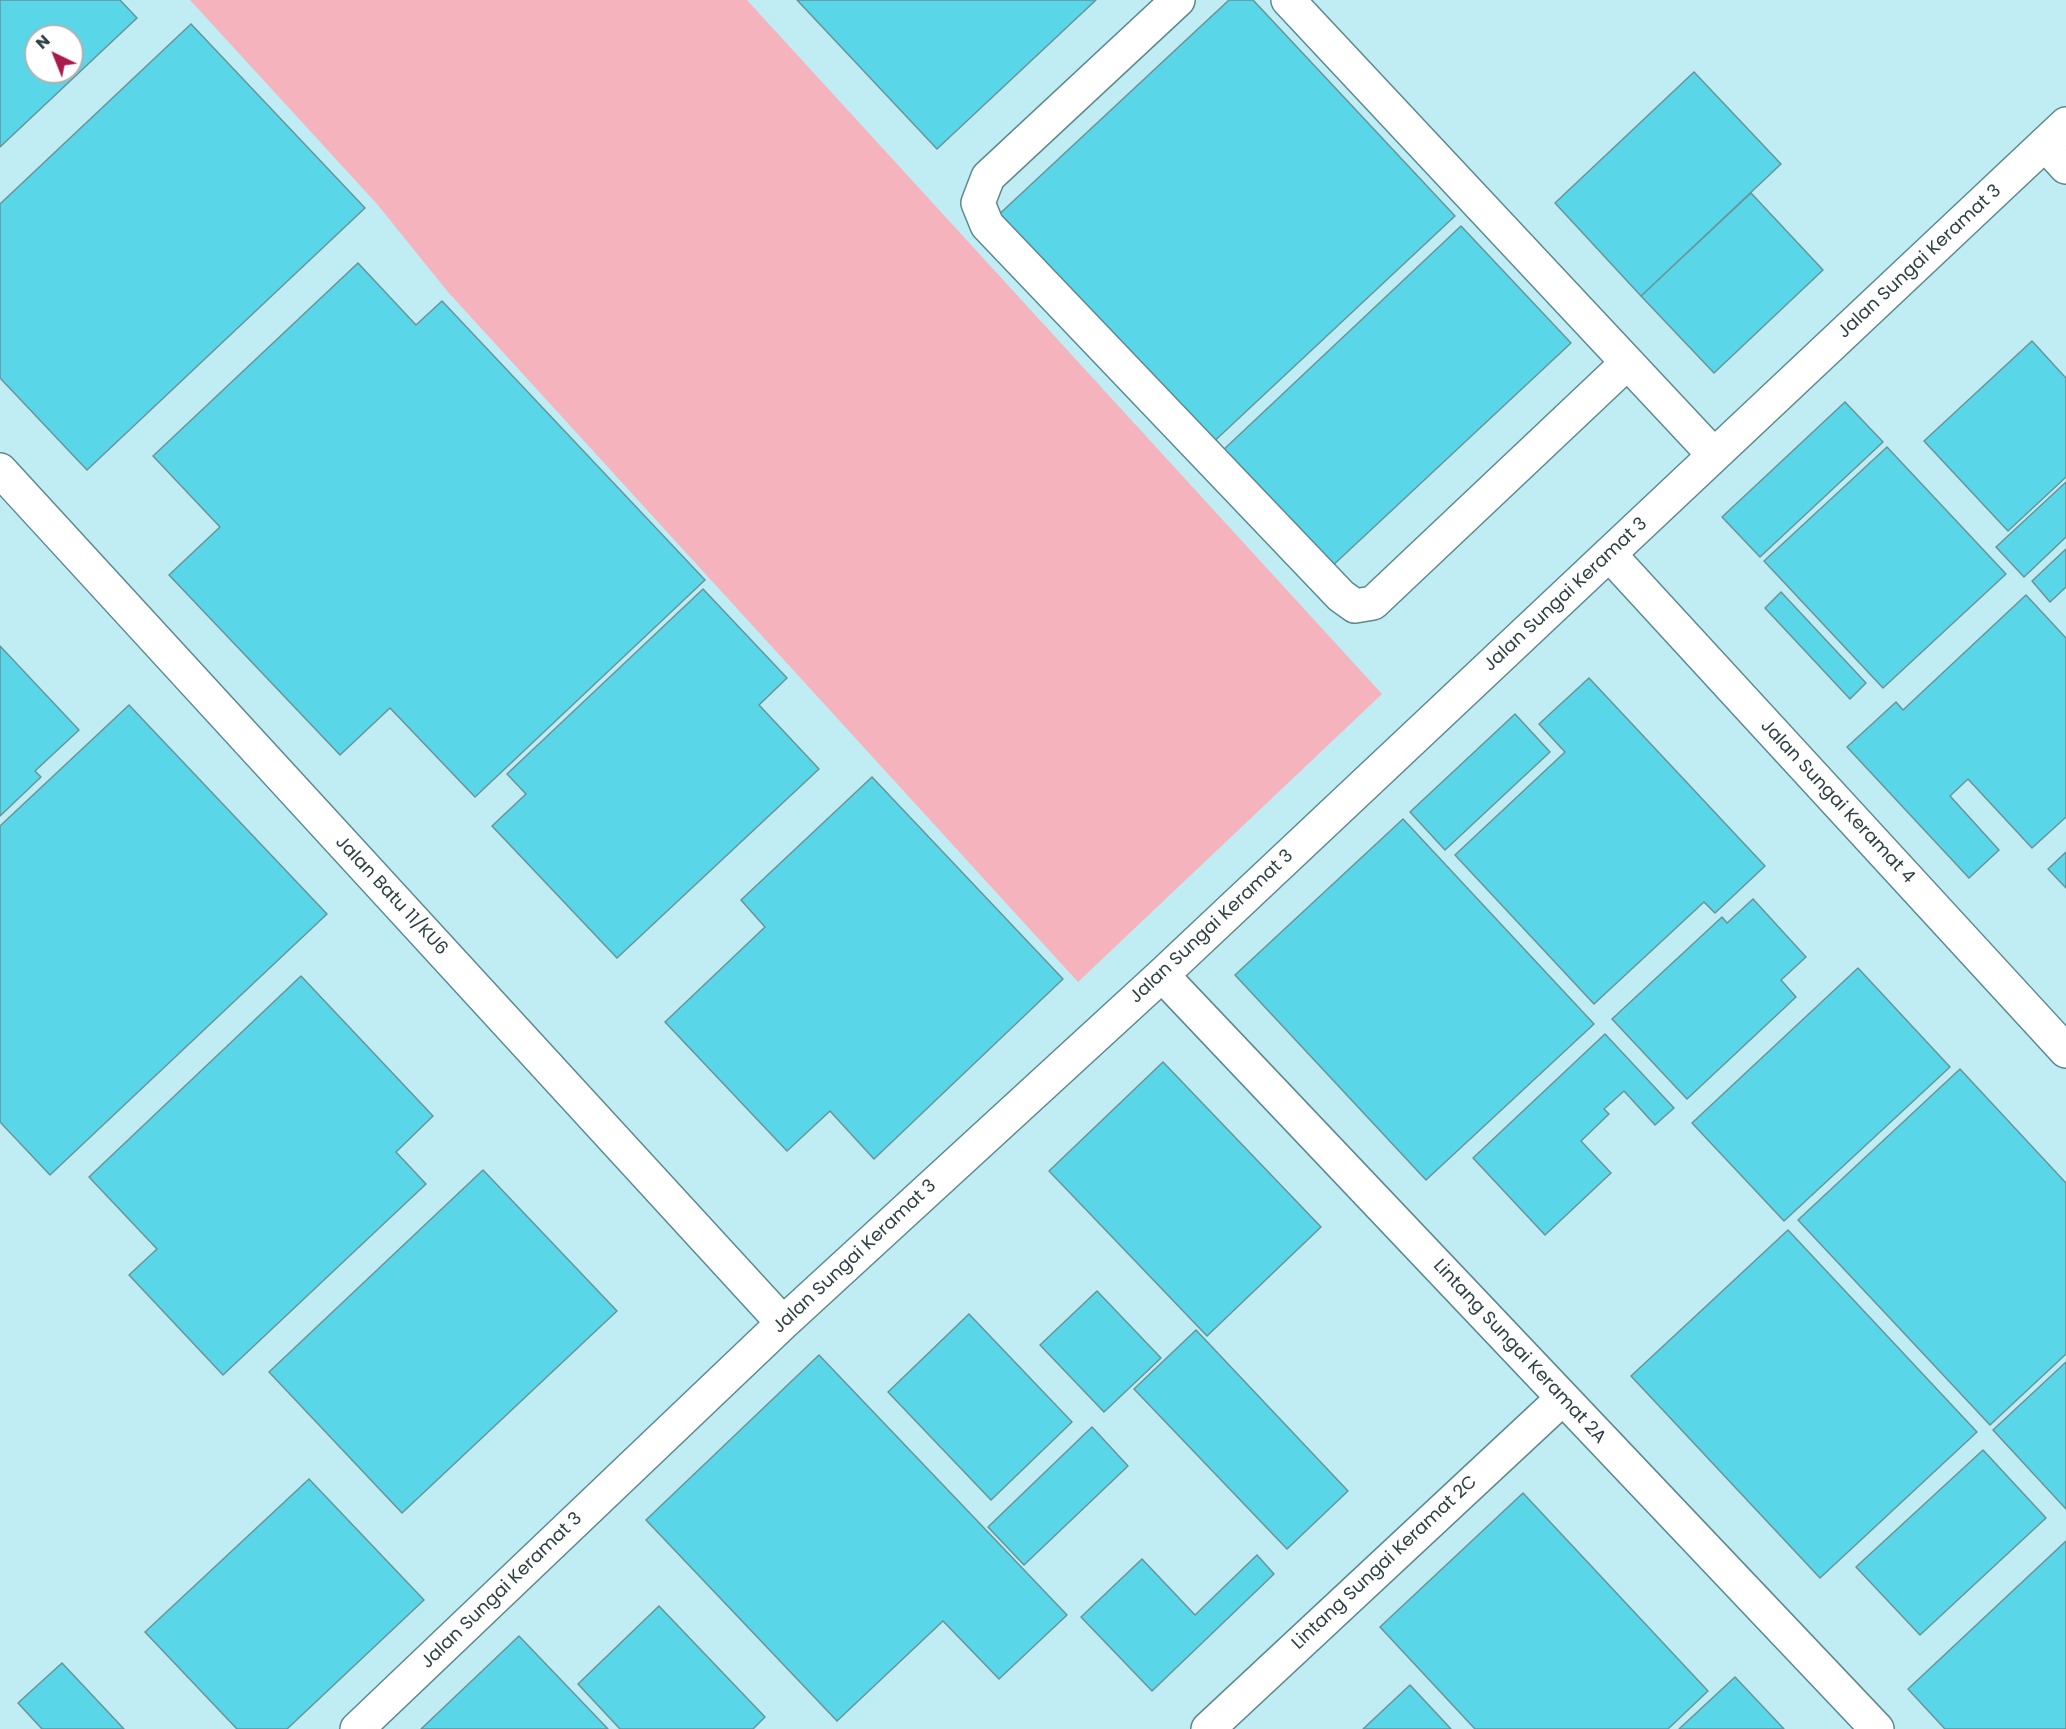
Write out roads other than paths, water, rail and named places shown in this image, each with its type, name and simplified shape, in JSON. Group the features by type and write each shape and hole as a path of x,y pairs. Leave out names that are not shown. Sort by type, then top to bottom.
{"street":[{"path":"1178,0 988,177 978,203 987,225 1341,596 1355,606 1373,603 1628,363"},
{"path":"1288,0 1714,455"},
{"name":"Jalan Sungai Keramat 3","path":"357,1729 783,1323 1162,975 1714,455 2059,145"},
{"name":"Jalan Batu 11/KU6","path":"0,470 783,1323"},
{"name":"Jalan Sungai Keramat 4","path":"1609,554 2066,1051"},
{"name":"Lintang Sungai Keramat 2A","path":"1162,975 1877,1729"},
{"name":"Lintang Sungai Keramat 2C","path":"1208,1729 1563,1398"}]}
